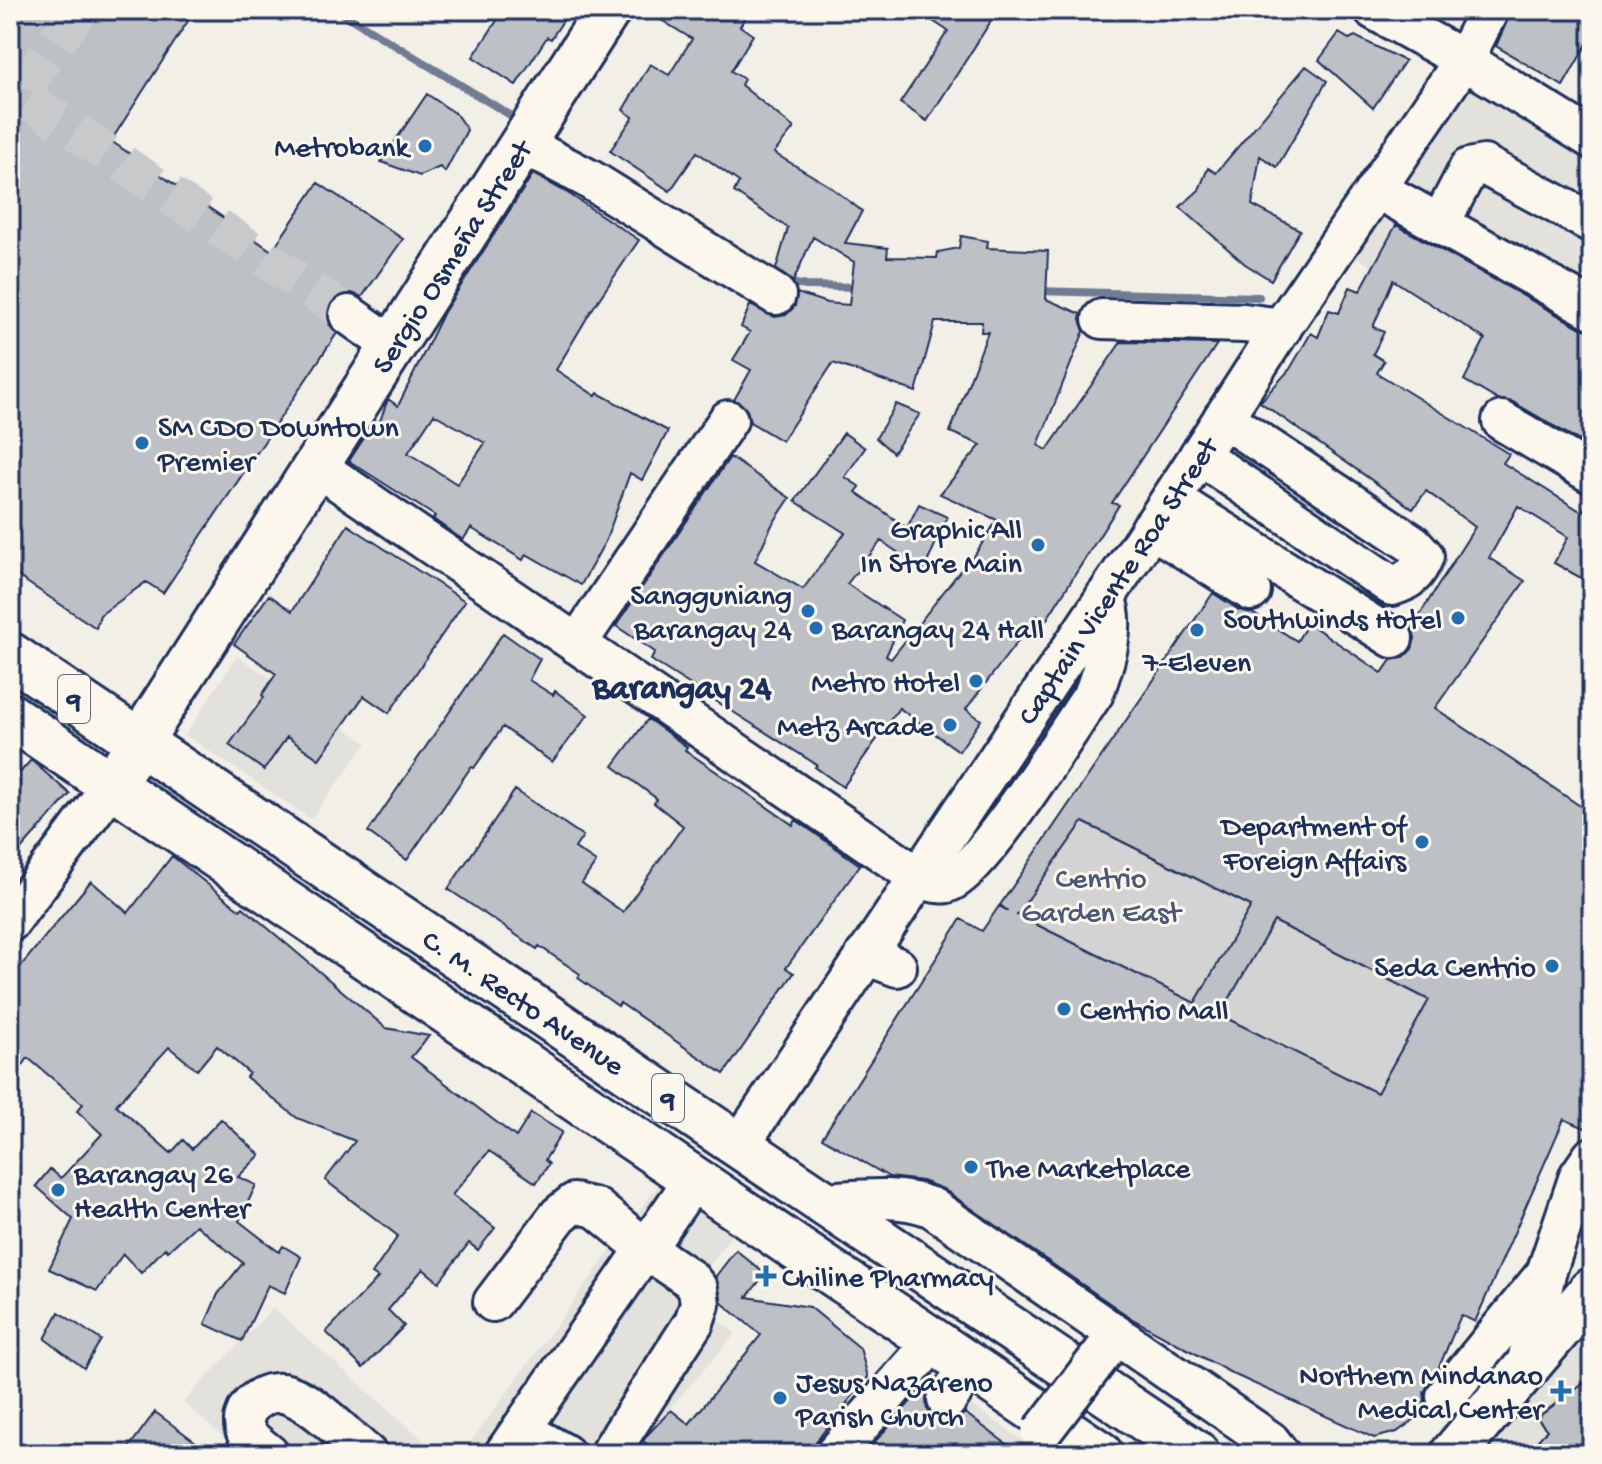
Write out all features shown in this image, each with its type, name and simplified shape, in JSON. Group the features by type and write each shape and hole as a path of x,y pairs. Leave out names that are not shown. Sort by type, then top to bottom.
{"main road":[{"name":"Sergio Osmeña Street","path":"112,785 608,10"},
{"name":"C. M. Recto Avenue","path":"10,655 1197,1454"},
{"name":"C. M. Recto Avenue","path":"10,716 934,1341 959,1383 1100,1454"},
{"path":"1453,1454 1592,1290"}],"street":[{"path":"1374,10 1464,60 1592,139"},
{"name":"Captain Vicente Roa Street","path":"739,1146 881,961 917,876 1464,60 1489,10"},
{"path":"522,144 589,179 776,295"},
{"path":"1440,224 1469,168 1484,165 1592,223"},
{"path":"1377,189 1592,309"},
{"path":"349,315 393,346"},
{"path":"1102,319 1216,321 1282,328"},
{"path":"1199,455 1392,586 1405,582 1418,571 1424,556 1413,544 1223,418"},
{"path":"577,644 728,420"},
{"path":"1502,421 1592,474"},
{"path":"316,466 917,876"},
{"path":"1161,513 1251,591"},
{"path":"1161,513 1236,542 1393,638"},
{"path":"10,922 112,785"},
{"path":"1526,1366 1546,1273 1579,1176 1592,1157"},
{"path":"565,1454 513,1442 694,1179"},
{"path":"822,1202 892,1198 912,1200 931,1207 1270,1441 1280,1454"},
{"path":"493,1302 559,1215 574,1203 596,1208 646,1249 690,1279 698,1289 700,1304 694,1322 609,1454"},
{"path":"1446,1396 1546,1273"},
{"path":"835,1454 934,1341"},
{"path":"1025,1454 1105,1350"},
{"path":"269,1454 247,1434 244,1418 248,1407 262,1397 281,1392 309,1406 367,1454"}],"shaded area":[{"path":"1463,71 1592,146 1592,407 1350,253"},
{"path":"237,656 367,743 311,819 185,735"},
{"path":"660,1183 733,1233 686,1298 736,1333 642,1440 658,1454 462,1454"},
{"path":"273,1308 439,1454 242,1454 183,1402"},
{"name":"Northern Mindanao Medical Center","path":"1592,1328 1592,1454 1468,1454"},
{"path":"923,1372 1043,1454 846,1454"}],"green space":[{"name":"Centrio Garden East","path":"1083,822 1251,906 1195,1003 1017,915"},
{"path":"1274,921 1429,1000 1377,1093 1220,1015"}],"building":[{"name":"SM CDO Downtown Premier","path":"10,10 195,10 111,141 272,251 318,183 403,239 362,297 352,293 340,295 331,303 327,314 329,324 337,333 163,593 146,582 100,615 96,628 10,571"},
{"path":"504,10 570,10 551,39 547,37 516,85 473,57"},
{"path":"645,10 750,10 740,26 753,35 731,71 744,79 741,85 794,128 774,153 828,185 862,211 845,243 888,248 887,257 937,258 938,252 959,248 961,236 988,241 987,248 1048,251 1046,299 1081,314 1084,331 1038,445 1047,450 1121,342 1217,344 1112,503 1119,505 1045,622 1037,616 966,709 981,720 959,751 899,708 843,787 815,767 817,765 651,660 655,652 616,626 730,457 790,498 772,525 755,561 803,589 845,533 795,501 844,433 865,448 845,477 860,487 856,492 907,528 919,504 947,517 924,570 881,541 847,584 902,620 886,656 891,659 967,562 969,564 997,520 940,494 981,445 950,432 988,332 981,332 982,322 935,322 916,392 833,363 782,441 750,422 747,410 734,400 751,370 733,360 750,332 741,327 750,305 775,317 786,315 795,306 797,293 827,303 849,305 854,262 813,237 793,282 776,269 788,228 734,192 739,182 697,152 670,191 610,151 633,117 623,110 650,64 669,75 692,39"},
{"path":"916,10 998,10 927,121 900,103 948,31"},
{"path":"1512,10 1592,10 1592,35 1563,86 1496,46"},
{"path":"1339,33 1349,39 1355,36 1405,61 1373,108 1319,60"},
{"path":"1306,66 1327,81 1277,167 1260,156 1252,205 1300,230 1271,280 1245,264 1180,207 1199,190 1208,168 1216,173"},
{"name":"Metrobank","path":"427,94 456,114 467,130 445,172 440,167 420,176 381,162"},
{"path":"533,174 639,240 556,370 596,396 598,393 668,431 642,480 630,473 606,540 581,585 526,554 523,560 471,528 463,540 433,519 435,516 349,461 370,429 376,432 388,399 398,406 444,312","holes":["434,414 485,443 457,484 408,453"]},
{"name":"Centrio Mall","path":"1396,225 1581,328 1592,331 1592,448 1513,402 1498,400 1464,380 1485,339 1393,280 1373,327 1384,332 1373,354 1384,361 1377,373 1509,454 1503,463 1582,512 1592,496 1592,584 1554,563 1568,537 1518,506 1489,558 1525,581 1435,708 1592,814 1592,1131 1564,1119 1475,1322 1461,1315 1437,1372 1424,1392 1425,1400 1415,1419 1397,1432 1374,1438 1233,1374 1134,1320 943,1189 922,1181 889,1177 822,1138 961,919 982,931 999,906 1008,911 1000,905 1213,593 1297,641 1308,623 1382,673 1391,660 1403,658 1412,649 1415,638 1412,627 1475,527 1426,491 1413,509 1260,402 1290,369 1311,333 1318,337 1329,310 1339,313 1350,287 1360,291","holes":["1083,822 1251,906 1195,1003 1017,915","1274,921 1429,1000 1377,1093 1220,1015"]},
{"path":"896,404 920,414 893,453 876,438"},
{"path":"348,525 465,601 389,713 364,696 319,759 287,737 264,770 229,745 264,697 262,695 276,674 234,644 269,595 292,611"},
{"path":"503,633 540,659 529,680 553,695 555,691 588,715 552,762 503,727 474,768 471,767 407,860 368,832"},
{"path":"648,719 687,747 685,750 793,825 796,820 860,865 786,968 794,973 724,1074 620,1003 618,1006 578,978 580,974 539,946 537,949 448,889 515,790 583,836 575,848 596,862 582,883 623,912 683,826 654,803 657,799 613,766"},
{"path":"31,760 70,794 10,862 10,784"},
{"path":"172,856 240,910 243,907 386,1028 429,1036 411,1057 516,1137 531,1113 562,1132 545,1160 549,1164 536,1183 489,1151 452,1195 495,1228 478,1250 469,1243 439,1282 423,1269 388,1310 404,1326 363,1368 326,1332 378,1278 372,1274 398,1236 325,1180 355,1141 297,1118 246,1077 249,1073 217,1046 197,1070 169,1047 116,1105 171,1153 183,1140 192,1149 221,1119 260,1155 238,1177 256,1185 239,1221 279,1252 283,1246 301,1257 285,1293 268,1285 242,1341 205,1324 218,1294 243,1263 196,1225 168,1251 165,1248 141,1273 123,1254 97,1291 49,1269 73,1219 36,1186 50,1169 61,1178 102,1134 77,1111 83,1104 28,1058 10,1084 10,979 91,881 128,913"},
{"name":"Jesus Nazareno Parish Church","path":"736,1250 765,1274 747,1297 810,1307 860,1348 868,1377 806,1454 659,1454 643,1441 649,1433 671,1410 689,1424 761,1335 722,1303 716,1276"},
{"path":"59,1312 101,1340 84,1368 45,1339"},
{"path":"1592,1376 1592,1454 1526,1454 1547,1430 1537,1418"},
{"path":"921,1393 927,1393 927,1409 935,1419 946,1422 956,1420 965,1413 1020,1454 864,1454"},
{"path":"155,1412 212,1454 124,1454"}],"waterway":[{"path":"337,10 520,121"},
{"path":"781,281 806,286 859,287"},
{"path":"1036,291 1259,297"}],"tunnel":[{"path":"79,10 19,94 349,315"}],"place":[{"name":"Metrobank","path":"425,146"},
{"name":"SM CDO Downtown Premier","path":"142,443"},
{"name":"Graphic All In Store Main","path":"1038,545"},
{"name":"Sangguniang Barangay 24","path":"808,611"},
{"name":"Southwinds Hotel","path":"1458,618"},
{"name":"Barangay 24 Hall","path":"816,628"},
{"name":"7-Eleven","path":"1197,630"},
{"name":"Metro Hotel","path":"976,681"},
{"name":"Metz Arcade","path":"950,725"},
{"name":"Department of Foreign Affairs","path":"1422,842"},
{"name":"Seda Centrio","path":"1552,966"},
{"name":"Centrio Mall","path":"1064,1009"},
{"name":"The Marketplace","path":"971,1167"},
{"name":"Barangay 26 Health Center","path":"58,1190"},
{"name":"Chiline Pharmacy","path":"766,1276"},
{"name":"Northern Mindanao Medical Center","path":"1561,1391"},
{"name":"Jesus Nazareno Parish Church","path":"780,1398"}],"district":[{"name":"Barangay 24","path":"682,685"}]}
